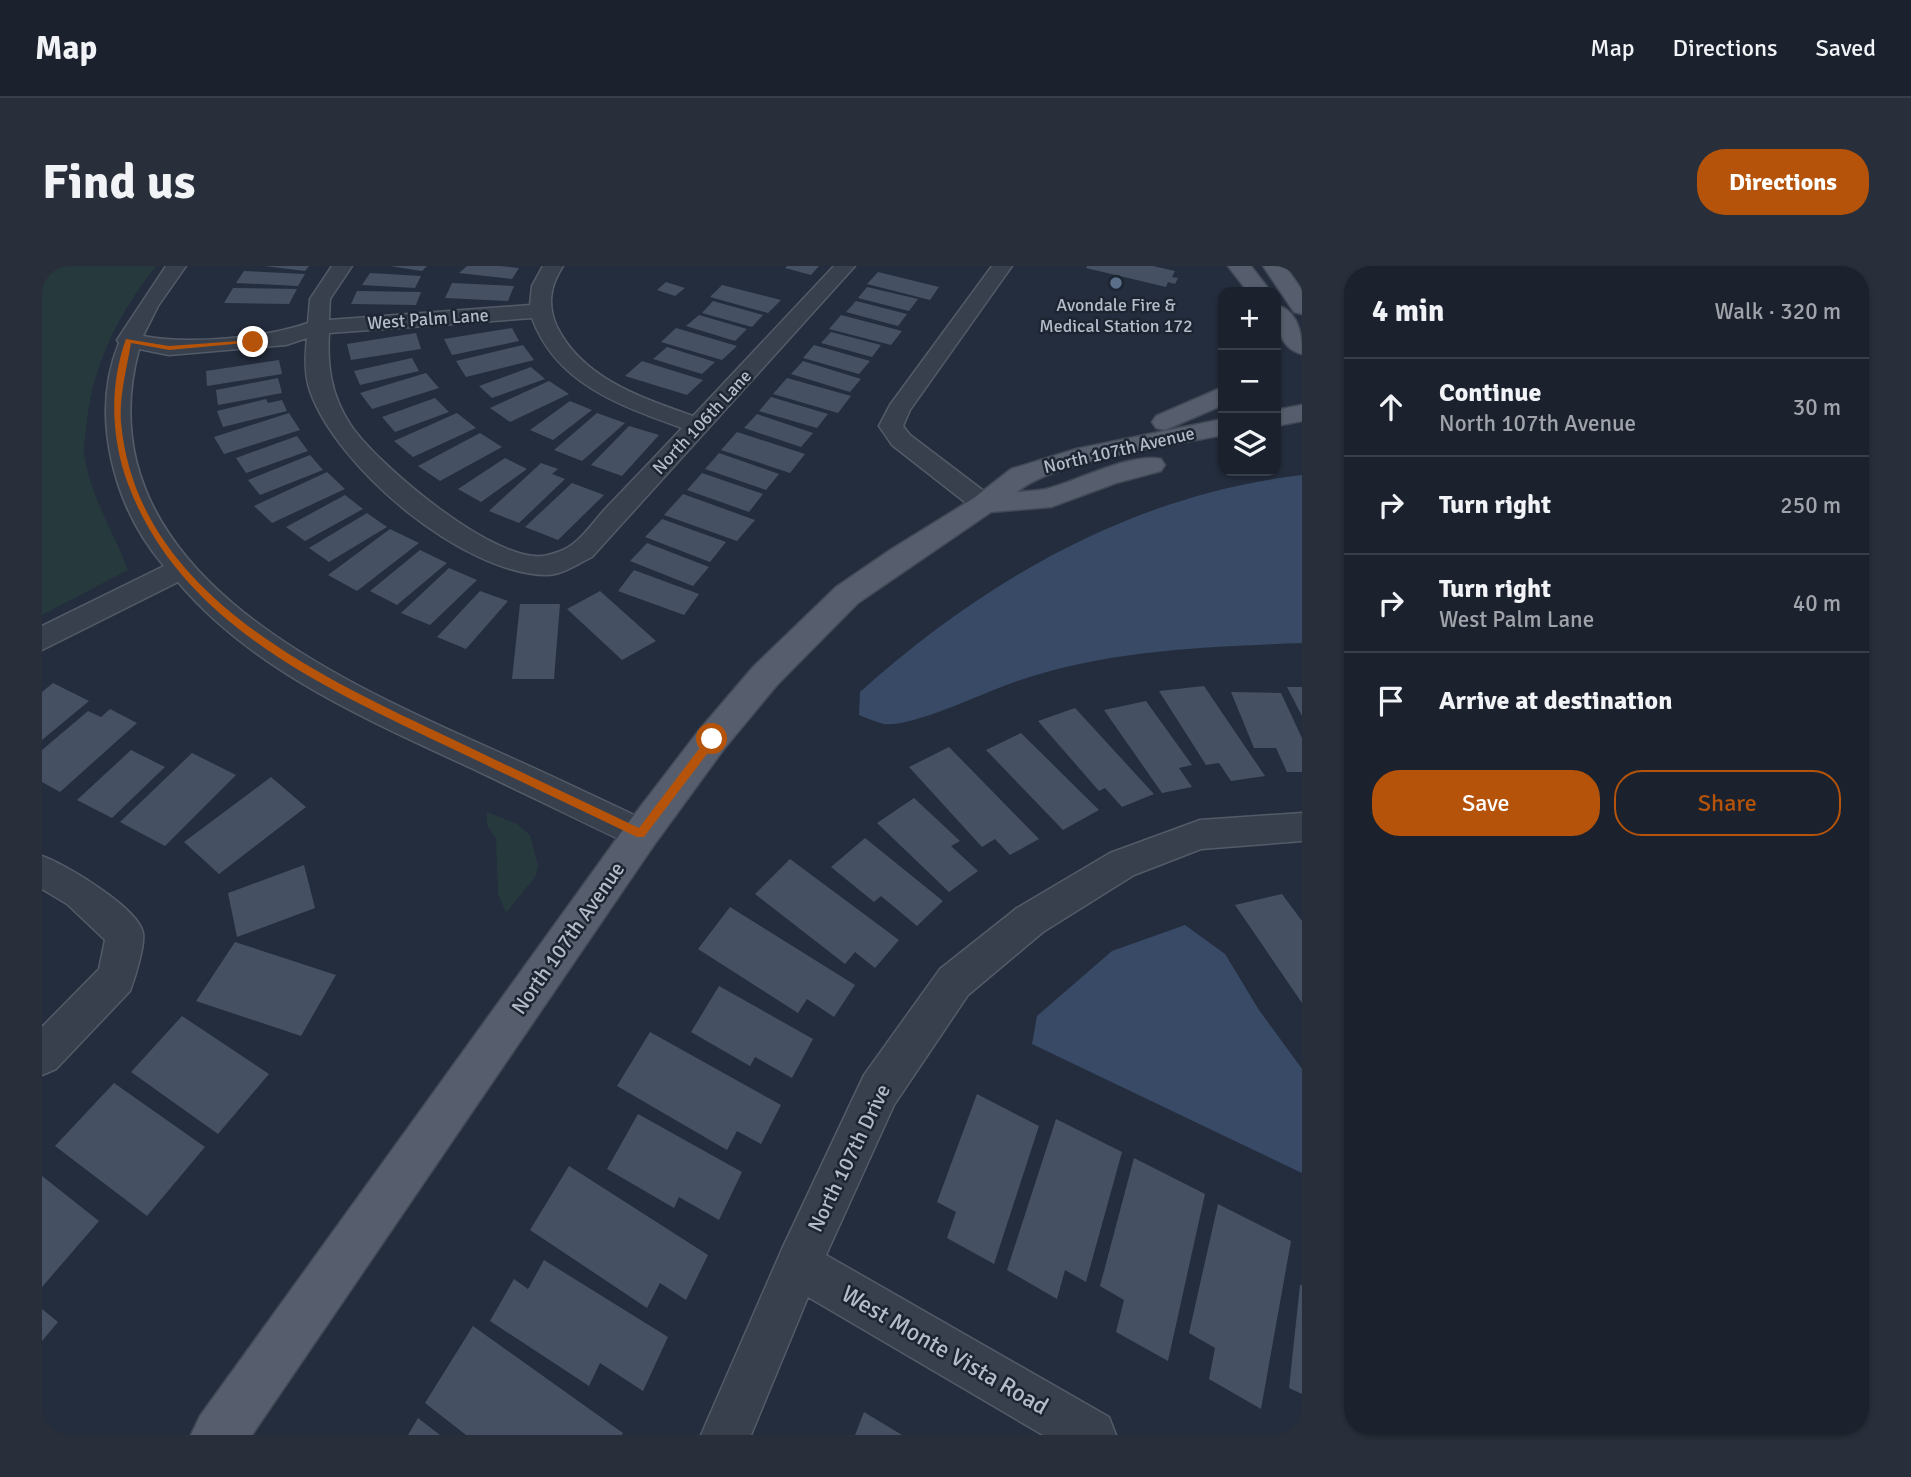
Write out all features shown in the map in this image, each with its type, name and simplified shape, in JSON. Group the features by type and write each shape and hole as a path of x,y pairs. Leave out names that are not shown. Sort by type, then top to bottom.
{"main road":[{"path":"1274,266 1302,307"},
{"path":"1281,319 1302,347"},
{"path":"1076,457 1107,438 1174,419 1218,397"},
{"path":"1281,417 1302,413"},
{"name":"North 107th Avenue","path":"219,1435 640,834 712,739 803,636 847,595 984,504 1021,475 1076,457 1218,428"},
{"path":"1281,441 1302,438"},
{"name":"North 107th Avenue","path":"984,504 1051,498 1106,477 1218,450"}],"street":[{"path":"176,266 128,340 117,403 117,420 124,462 144,516 181,569 207,597 247,632 314,676 640,834"},
{"path":"316,327 320,299 342,266"},
{"path":"553,266 540,285 541,311 548,332 562,356 615,394 700,426"},
{"name":"North 106th Lane","path":"316,327 316,360 321,390 339,426 368,462 437,522 493,552 520,562 549,566 582,551 845,266"},
{"path":"984,504 901,440 893,433 891,426 898,410 1002,266"},
{"name":"West Palm Lane","path":"128,340 169,348 231,333 286,338 316,327 541,311"},
{"path":"42,639 181,569"},
{"name":"North 107th Drive","path":"726,1435 799,1265 879,1090 954,982 1030,920 1122,864 1200,835 1302,827"},
{"path":"42,871 80,893 125,934 116,978 42,1055"},
{"name":"West Monte Vista Road","path":"799,1265 1091,1435"}],"green space":[{"path":"42,266 156,266 131,301 102,358 90,400 84,442 91,484 128,570 42,615"},
{"path":"487,812 517,824 530,835 538,866 535,877 506,913 498,893 496,839 487,825"}],"water":[{"path":"1302,475 1302,643 1185,649 1108,658 1033,676 908,721 884,724 859,715 860,692 907,652 957,614 1064,549 1179,501 1240,485"},
{"path":"1185,925 1225,954 1259,1010 1302,1069 1302,1173 1032,1044 1037,1016 1112,951"}],"building":[{"path":"264,266 309,266 305,271"},
{"path":"390,266 427,266 422,271"},
{"path":"467,266 519,268 512,279 459,273"},
{"path":"819,266 811,275 785,268"},
{"name":"Avondale Fire & Medical Station 172","path":"1153,266 1175,271 1172,277 1178,278 1175,284 1168,282 1166,287 1086,268"},
{"path":"244,271 305,274 298,286 236,283"},
{"path":"878,272 939,287 930,300 867,284"},
{"path":"370,273 421,276 415,288 362,285"},
{"path":"666,282 685,288 675,296 657,290"},
{"path":"452,283 514,286 508,301 445,298"},
{"path":"722,285 781,300 768,313 710,297"},
{"path":"867,287 918,299 909,311 858,298"},
{"path":"233,288 297,289 289,304 224,303"},
{"path":"357,291 421,292 416,305 351,304"},
{"path":"713,301 763,315 752,327 702,313"},
{"path":"856,301 907,314 898,326 846,312"},
{"path":"699,315 747,329 735,341 686,326"},
{"path":"841,315 902,331 891,345 829,329"},
{"path":"512,328 519,341 452,355 444,339"},
{"path":"676,328 737,346 722,360 661,342"},
{"path":"831,332 881,345 872,357 821,343"},
{"path":"416,333 421,349 351,360 347,344"},
{"path":"523,345 534,360 466,377 456,361"},
{"path":"814,345 870,361 859,374 803,358"},
{"path":"667,347 715,362 702,374 653,359"},
{"path":"412,358 419,371 360,385 354,371"},
{"path":"279,360 282,374 207,386 206,371"},
{"path":"642,361 703,380 687,395 625,376"},
{"path":"803,361 861,379 850,392 791,374"},
{"path":"531,367 545,379 492,398 479,386"},
{"path":"426,373 439,388 372,409 360,393"},
{"path":"278,378 282,393 218,405 216,390"},
{"path":"787,378 851,396 838,413 773,394"},
{"path":"549,381 569,394 510,422 490,408"},
{"path":"771,397 828,414 817,428 759,411"},
{"path":"435,398 449,412 395,432 382,417"},
{"path":"266,399 268,403 282,400 287,411 223,427 217,411"},
{"path":"570,401 592,410 553,440 530,430"},
{"path":"289,413 300,430 224,454 214,437"},
{"path":"457,413 476,428 413,457 394,441"},
{"path":"597,413 625,423 582,461 554,450"},
{"path":"757,414 813,433 801,447 744,428"},
{"path":"629,426 659,435 622,476 591,465"},
{"path":"737,432 805,454 790,473 721,450"},
{"path":"480,433 502,447 440,481 418,466"},
{"path":"297,436 308,451 246,473 236,458"},
{"path":"719,453 779,474 766,490 705,469"},
{"path":"310,455 323,470 260,495 248,480"},
{"path":"505,458 527,469 481,502 458,489"},
{"path":"541,463 558,469 552,474 565,479 519,523 489,511"},
{"path":"327,472 345,489 272,523 254,506"},
{"path":"702,473 763,494 749,512 687,490"},
{"path":"572,483 604,495 558,540 525,527"},
{"path":"683,494 755,520 737,541 664,515"},
{"path":"345,495 363,509 305,541 286,527"},
{"path":"367,513 387,527 329,562 309,548"},
{"path":"662,519 726,542 710,562 645,537"},
{"path":"390,529 419,543 357,591 328,575"},
{"path":"647,543 709,567 693,586 630,561"},
{"path":"420,550 447,563 397,605 370,591"},
{"path":"449,568 477,580 430,625 401,613"},
{"path":"634,570 699,594 684,615 618,591"},
{"path":"480,591 508,601 466,649 437,637"},
{"path":"600,591 656,641 622,660 567,609"},
{"path":"520,604 560,604 554,679 512,679"},
{"path":"53,683 89,701 42,740 42,692"},
{"path":"1204,686 1265,776 1231,781 1219,763 1206,765 1159,691"},
{"path":"1287,687 1302,687 1302,716"},
{"path":"1231,692 1281,693 1302,738 1302,772 1287,772 1276,748 1254,748"},
{"path":"1146,701 1192,765 1179,768 1192,787 1162,793 1104,710"},
{"path":"1075,708 1154,794 1122,807 1105,788 1099,791 1038,721"},
{"path":"110,709 137,723 60,792 42,782 42,750 88,711 101,717"},
{"path":"1021,733 1099,810 1063,830 986,750"},
{"path":"949,747 1039,839 1010,855 995,839 982,847 909,767"},
{"path":"131,750 165,767 112,818 77,800"},
{"path":"192,753 236,775 165,846 120,822"},
{"path":"271,777 306,807 219,874 184,842"},
{"path":"914,798 960,841 951,846 978,871 949,892 877,823"},
{"path":"865,838 943,901 917,926 881,896 874,902 831,867"},
{"path":"790,859 899,940 875,968 855,952 845,964 755,894"},
{"path":"304,865 315,908 237,937 228,893"},
{"path":"1282,894 1302,921 1302,1003 1235,905"},
{"path":"730,907 855,985 834,1017 807,999 798,1013 698,949"},
{"path":"235,942 336,975 301,1036 196,1001"},
{"path":"719,986 813,1039 792,1078 755,1057 750,1066 691,1032"},
{"path":"182,1016 269,1074 218,1134 131,1072"},
{"path":"650,1032 781,1105 761,1144 737,1131 727,1150 617,1086"},
{"path":"114,1083 205,1147 147,1216 55,1146"},
{"path":"977,1094 1039,1126 994,1264 947,1238 956,1212 937,1202"},
{"path":"638,1114 742,1172 719,1220 679,1197 674,1208 607,1169"},
{"path":"1056,1119 1122,1152 1086,1282 1065,1270 1057,1299 1007,1270"},
{"path":"1134,1158 1205,1194 1168,1361 1116,1332 1124,1300 1100,1286"},
{"path":"569,1166 708,1255 686,1300 660,1283 647,1308 530,1230"},
{"path":"42,1176 99,1221 42,1287"},
{"path":"1218,1204 1291,1241 1261,1409 1209,1379 1215,1348 1189,1333"},
{"path":"544,1260 668,1337 643,1391 600,1363 589,1386 490,1321 514,1279 528,1289"},
{"path":"1302,1285 1302,1394 1289,1388"},
{"path":"42,1309 58,1322 42,1341"},
{"path":"473,1326 623,1433 622,1435 466,1435 425,1403"},
{"path":"864,1412 902,1435 855,1435"},
{"path":"418,1418 440,1435 408,1435"}],"place":[{"name":"Avondale Fire & Medical Station 172","path":"1116,283"}],"route":[{"path":"253,342 169,348 128,340 117,403 124,462 144,516 181,569 207,597 247,632 314,676 369,705 640,834 712,739"}]}
